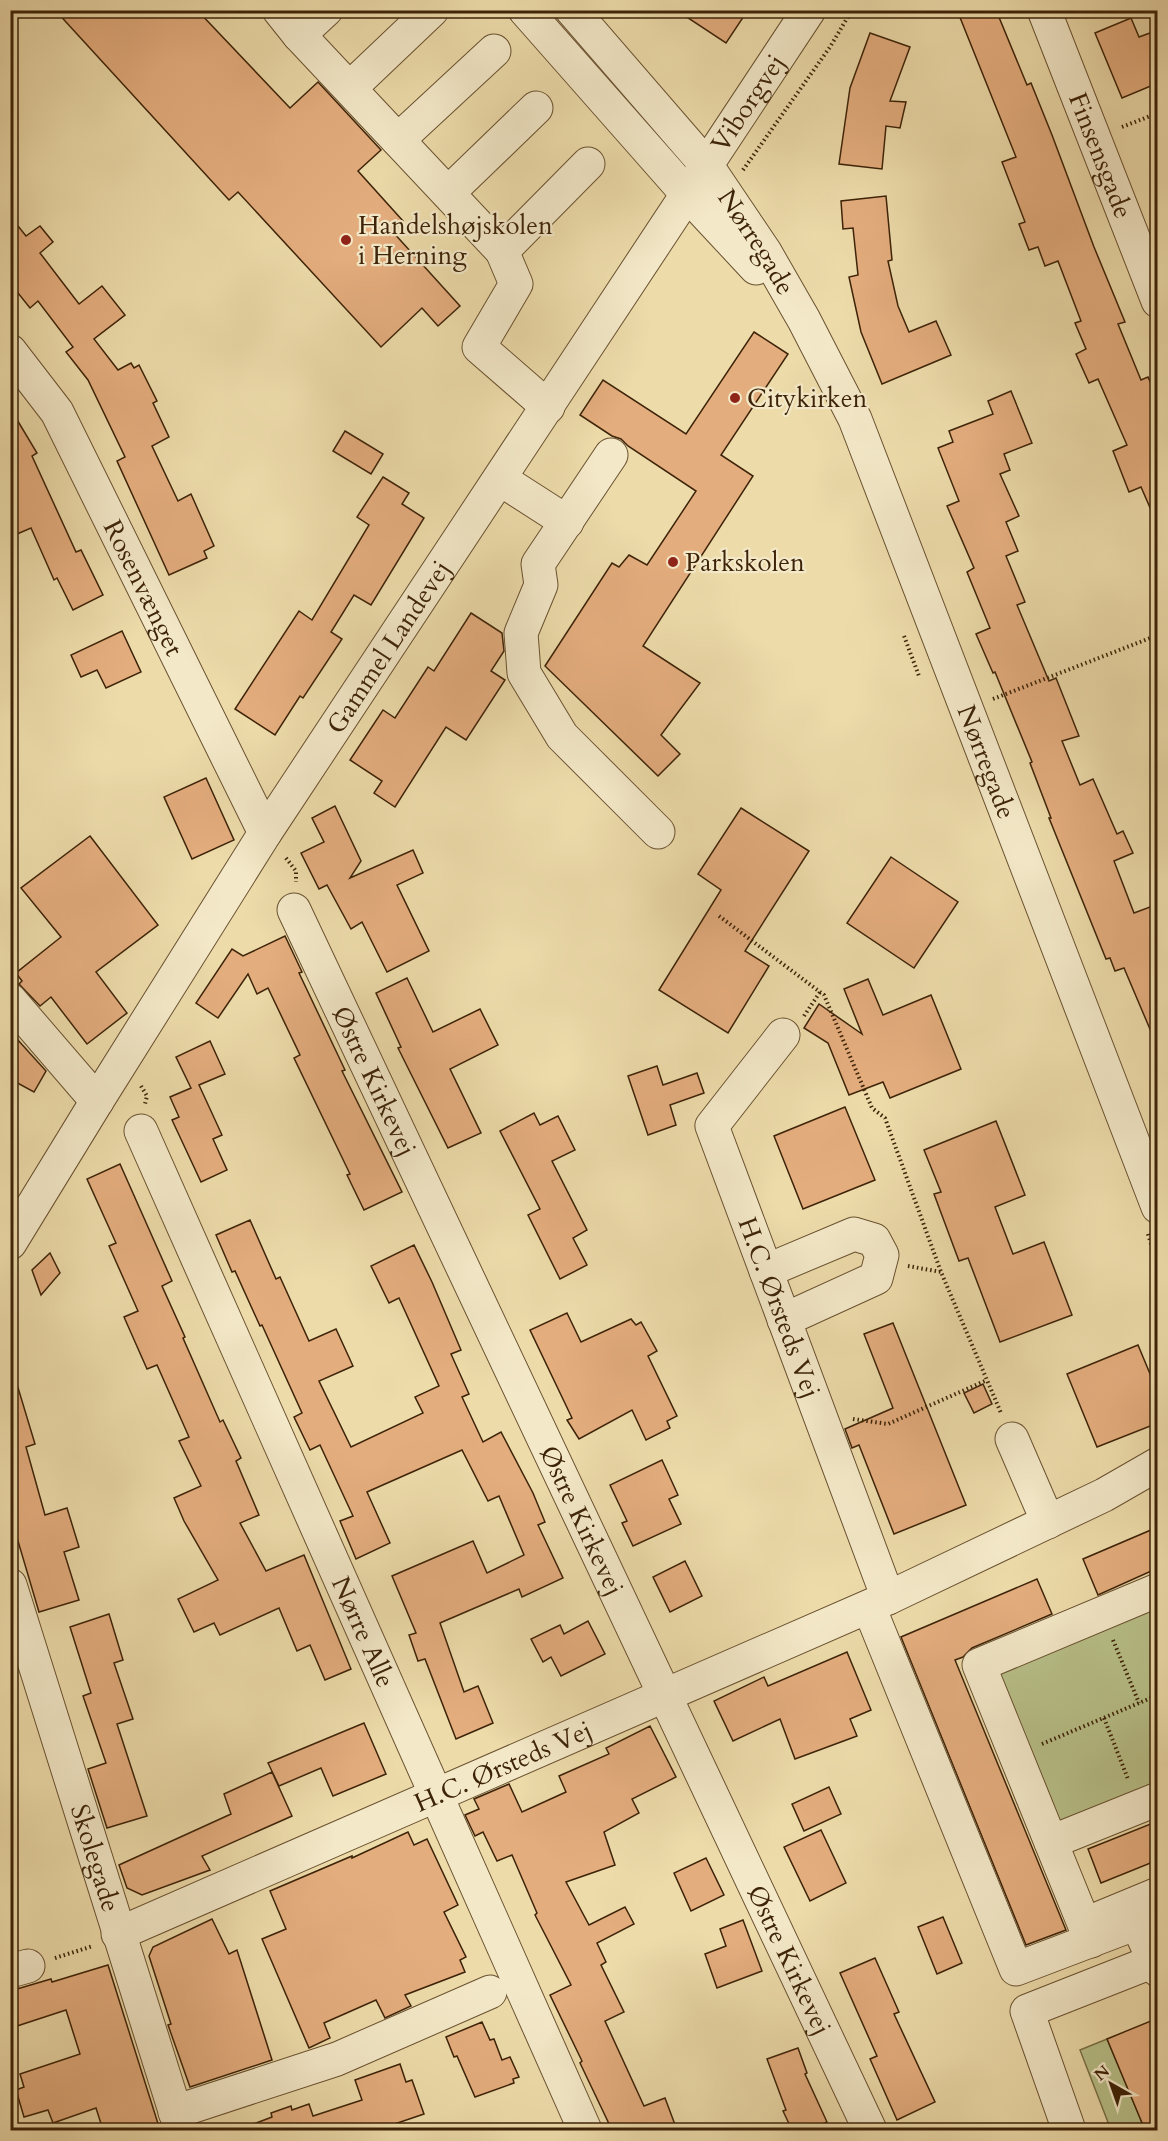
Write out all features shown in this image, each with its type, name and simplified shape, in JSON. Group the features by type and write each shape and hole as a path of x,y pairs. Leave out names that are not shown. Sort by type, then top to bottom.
{"street":[{"path":"326,10 289,23 502,251 516,284 479,347 548,406"},
{"path":"350,88 432,10"},
{"name":"Nørregade","path":"572,10 706,166 765,252 804,320 859,428 1152,1217"},
{"name":"Viborgvej","path":"688,195 808,10"},
{"name":"Finsensgade","path":"1044,10 1158,301"},
{"name":"Nørregade","path":"537,14 688,195 804,320"},
{"path":"398,140 494,51"},
{"path":"448,193 536,108"},
{"path":"502,251 588,164"},
{"name":"Gammel Landevej","path":"10,1243 266,833 688,195"},
{"name":"Rosenvænget","path":"10,351 57,412 266,833"},
{"path":"612,455 538,564 541,585 521,633 524,673 562,736 658,832"},
{"path":"500,479 567,522"},
{"name":"Østre Kirkevej","path":"294,910 870,2130"},
{"path":"10,1000 97,1101"},
{"name":"H.C. Ørsteds Vej","path":"783,1035 712,1126 824,1428 878,1603"},
{"name":"Nørre Alle","path":"141,1131 585,2130"},
{"path":"766,1271 854,1234 874,1240 882,1255 876,1278 784,1320"},
{"path":"1012,1439 1048,1522"},
{"name":"H.C. Ørsteds Vej","path":"104,1934 436,1796 878,1603 1104,1496 1158,1464"},
{"name":"H.C. Ørsteds Vej","path":"1104,1496 1158,1478"},
{"name":"Skolegade","path":"10,1585 104,1934 178,2121"},
{"path":"1087,1933 979,1665 1158,1590"},
{"path":"878,1603 1016,1969 1158,1894"},
{"path":"1051,1842 1149,1803"},
{"path":"1068,2130 1027,2011 1156,1964 1137,1923 1087,1933"},
{"path":"178,2121 337,2059 490,1992"}],"path":[{"path":"1094,138 1158,113"},
{"path":"903,630 922,682"},
{"path":"989,701 1158,635"},
{"path":"719,916 824,995 872,1108 885,1118 941,1272 1012,1439"},
{"path":"1152,1217 1158,1266"},
{"path":"824,1428 853,1419 888,1424 987,1380"},
{"path":"1102,1613 1139,1703"},
{"path":"1016,1755 1158,1695"},
{"path":"1104,1718 1149,1803"},
{"path":"19,1968 94,1946 104,1934"}],"green space":[{"path":"1157,1590 1157,1799 1051,1842 979,1665"},
{"path":"1107,2039 1145,2130 1111,2130 1080,2050"}],"building":[{"path":"55,10 197,10 290,108 318,82 381,150 358,171 403,221 392,231 460,306 438,326 422,308 381,347 238,192 229,200"},
{"path":"676,10 748,10 726,43"},
{"path":"957,10 996,10 1027,85 1031,83 1052,135 1125,322 1118,324 1141,380 1148,377 1158,399 1158,526 1141,487 1129,492 1113,451 1127,445 1098,379 1089,383 1076,354 1086,349 1075,323 1081,321 1058,261 1045,266 1038,247 1029,250 1019,224 1025,222 1002,162 1016,157"},
{"path":"1131,18 1139,37 1150,33 1158,50 1158,83 1122,98 1095,33"},
{"path":"870,33 910,47 890,101 906,102 900,128 886,126 882,169 839,164 850,88"},
{"path":"886,196 892,260 888,261 898,306 909,332 936,321 951,355 882,384 861,332 849,277 858,275 853,228 843,229 841,201"},
{"path":"10,216 26,236 40,226 53,242 40,253 79,304 102,286 125,315 94,339 118,370 131,363 134,368 139,365 157,401 153,403 169,437 152,446 178,501 191,494 214,546 204,551 207,558 169,575 117,461 125,457 88,380 66,352 73,347 38,301 30,308 10,283"},
{"path":"754,332 788,354 721,455 753,476 643,646 700,683 661,735 680,754 658,776 545,666 612,563 619,567 629,555 647,565 696,491 621,439 612,436 580,415 603,380 686,434"},
{"path":"1011,391 1032,443 1004,454 1010,470 1000,474 1019,516 1006,522 1018,551 1006,556 1025,602 1017,605 1049,681 1056,678 1079,736 1062,741 1080,785 1093,779 1117,834 1123,831 1133,853 1114,861 1134,913 1158,904 1158,1048 1124,968 1115,971 1110,958 1106,959 1049,818 1051,818 1030,763 1032,762 995,672 993,673 976,634 990,628 967,572 974,568 947,506 959,501 938,448 953,442 949,431 993,414 988,401"},
{"path":"10,408 37,453 32,456 76,552 81,550 103,595 73,610 57,578 54,580 31,528 10,537"},
{"path":"345,431 383,454 371,474 333,451"},
{"path":"383,477 409,493 402,504 424,518 371,605 354,595 331,632 342,639 303,698 300,696 275,735 235,709 299,611 312,620 369,525 357,517"},
{"path":"471,613 502,633 504,651 491,671 505,680 466,740 446,727 395,807 374,793 382,781 350,760 383,710 395,718 428,667 434,671"},
{"path":"122,631 141,672 106,688 97,670 81,677 71,655"},
{"path":"206,778 234,840 192,859 164,797"},
{"path":"335,806 361,861 350,878 413,850 423,873 397,885 429,951 387,972 362,922 351,929 327,885 319,889 301,853 324,842 312,818"},
{"path":"741,808 809,851 745,951 769,966 728,1033 659,990 721,890 698,874"},
{"path":"90,836 158,925 96,972 127,1013 87,1044 51,997 40,1006 19,984 22,981 16,973 61,937 21,888"},
{"path":"891,857 958,902 914,968 847,923"},
{"path":"285,936 302,972 299,973 345,1070 342,1071 402,1192 364,1210 347,1175 350,1174 294,1058 300,1055 268,988 257,994 248,974 218,1018 196,1003 232,949 243,956"},
{"path":"407,978 433,1032 480,1009 498,1045 450,1069 481,1133 448,1148 398,1048 401,1047 376,993"},
{"path":"868,979 883,1015 931,995 961,1069 890,1098 883,1082 849,1095 828,1043 804,1028 819,1004 862,1034 844,989"},
{"path":"17,1039 46,1071 34,1092 10,1079 10,1050"},
{"path":"210,1041 225,1074 199,1085 222,1135 213,1139 227,1170 201,1182 172,1120 179,1117 170,1097 191,1088 176,1057"},
{"path":"657,1066 663,1085 697,1073 704,1093 670,1105 676,1125 648,1135 628,1076"},
{"path":"845,1107 875,1180 803,1209 774,1136"},
{"path":"534,1113 540,1125 558,1116 575,1150 552,1161 587,1230 573,1238 587,1265 560,1279 528,1215 540,1209 500,1131"},
{"path":"996,1121 1025,1195 995,1207 1013,1254 1044,1242 1072,1315 1000,1342 968,1258 959,1261 934,1194 941,1192 924,1150"},
{"path":"120,1164 172,1281 162,1286 185,1337 183,1338 220,1422 223,1420 241,1458 236,1461 259,1515 240,1523 266,1571 304,1555 351,1669 325,1680 310,1645 297,1651 279,1608 220,1635 214,1623 194,1632 178,1599 218,1580 184,1521 174,1498 201,1486 179,1441 189,1437 157,1365 147,1369 124,1317 138,1311 109,1246 116,1243 87,1179"},
{"path":"250,1220 276,1279 280,1277 309,1341 336,1329 353,1366 319,1381 351,1447 423,1413 415,1397 439,1386 399,1298 389,1303 371,1266 414,1245 432,1282 461,1350 451,1354 469,1394 462,1397 483,1442 501,1432 533,1493 545,1522 538,1525 563,1578 522,1597 519,1589 440,1623 464,1692 478,1686 493,1723 456,1739 425,1659 418,1661 409,1635 416,1633 392,1576 473,1541 487,1573 524,1555 499,1496 488,1501 462,1450 367,1492 390,1543 356,1559 340,1521 353,1516 320,1445 310,1450 294,1417 302,1413 262,1325 260,1326 235,1271 232,1272 216,1235"},
{"path":"50,1253 60,1273 41,1295 32,1270"},
{"path":"567,1313 581,1342 631,1319 636,1325 641,1322 657,1351 648,1356 677,1416 667,1421 670,1428 646,1440 632,1410 579,1439 567,1420 572,1418 530,1330"},
{"path":"893,1323 966,1505 894,1534 859,1445 852,1448 845,1429 893,1408 864,1334"},
{"path":"1138,1345 1158,1393 1158,1423 1097,1447 1067,1374"},
{"path":"16,1381 35,1444 26,1447 45,1515 67,1508 79,1547 64,1552 79,1600 39,1612 10,1514 10,1382"},
{"path":"983,1384 992,1404 974,1413 964,1393"},
{"path":"662,1460 678,1495 669,1499 681,1524 633,1546 622,1523 627,1521 610,1485"},
{"path":"1158,1527 1158,1568 1098,1595 1083,1559"},
{"path":"685,1561 702,1596 670,1612 653,1577"},
{"path":"1037,1579 1052,1614 972,1648 963,1657 955,1660 1066,1930 1026,1945 901,1637"},
{"path":"109,1614 123,1660 114,1663 133,1719 117,1724 147,1816 107,1828 88,1769 106,1763 83,1696 91,1693 70,1627"},
{"path":"588,1621 605,1654 561,1676 551,1657 543,1662 531,1639 560,1625 564,1634"},
{"path":"847,1652 871,1710 850,1719 857,1736 795,1759 780,1719 733,1741 714,1701 764,1677 768,1686"},
{"path":"364,1723 386,1774 333,1796 321,1768 279,1786 268,1763"},
{"path":"650,1726 676,1777 632,1799 639,1813 604,1832 615,1865 566,1882 589,1925 625,1907 634,1924 597,1943 606,1962 601,1965 624,2012 605,2021 644,2106 665,2098 677,2130 612,2130 550,1995 571,1985 535,1915 537,1913 512,1855 497,1861 483,1832 475,1836 465,1815 479,1809 474,1799 509,1784 522,1812 566,1792 559,1776 609,1754 606,1748"},
{"path":"272,1772 292,1816 202,1856 210,1870 142,1895 127,1888 119,1865 231,1814 224,1794"},
{"path":"829,1787 841,1814 804,1831 792,1804"},
{"path":"1158,1821 1158,1860 1101,1883 1088,1849"},
{"path":"821,1830 846,1883 810,1901 784,1847"},
{"path":"408,1832 414,1845 427,1839 458,1905 444,1912 466,1957 460,1960 465,1972 405,1995 411,2006 385,2018 376,2000 324,2023 330,2038 309,2048 262,1939 286,1929 270,1891 352,1856 352,1858"},
{"path":"706,1858 724,1895 691,1911 674,1873"},
{"path":"943,1917 962,1963 937,1974 918,1927"},
{"path":"212,1919 229,1954 237,1950 272,2060 190,2087 168,2025 171,2024 149,1956 153,1947"},
{"path":"743,1920 762,1971 717,1988 705,1954 726,1946 720,1929"},
{"path":"875,1958 899,2012 894,2014 935,2102 897,2120 870,2059 877,2056 840,1973"},
{"path":"108,1965 160,2130 103,2130 96,2108 53,2123 48,2110 24,2117 16,2090 24,2087 20,2074 80,2054 66,2010 14,2027 10,2015 10,1991 51,1979 52,1982"},
{"path":"1158,2018 1158,2130 1145,2130 1107,2039"},
{"path":"482,2022 490,2040 494,2039 502,2060 510,2057 519,2077 513,2079 514,2083 475,2097 446,2037"},
{"path":"798,2048 807,2073 805,2074 827,2122 807,2130 792,2130 783,2111 786,2110 767,2059"},
{"path":"400,2064 406,2082 412,2080 424,2114 377,2130 244,2130 243,2128 272,2117 271,2113 291,2106 292,2110 309,2104 313,2116 362,2100 355,2080"}],"place":[{"name":"Handelshøjskolen i Herning","path":"346,240"},
{"name":"Citykirken","path":"735,398"},
{"name":"Parkskolen","path":"673,562"}]}
